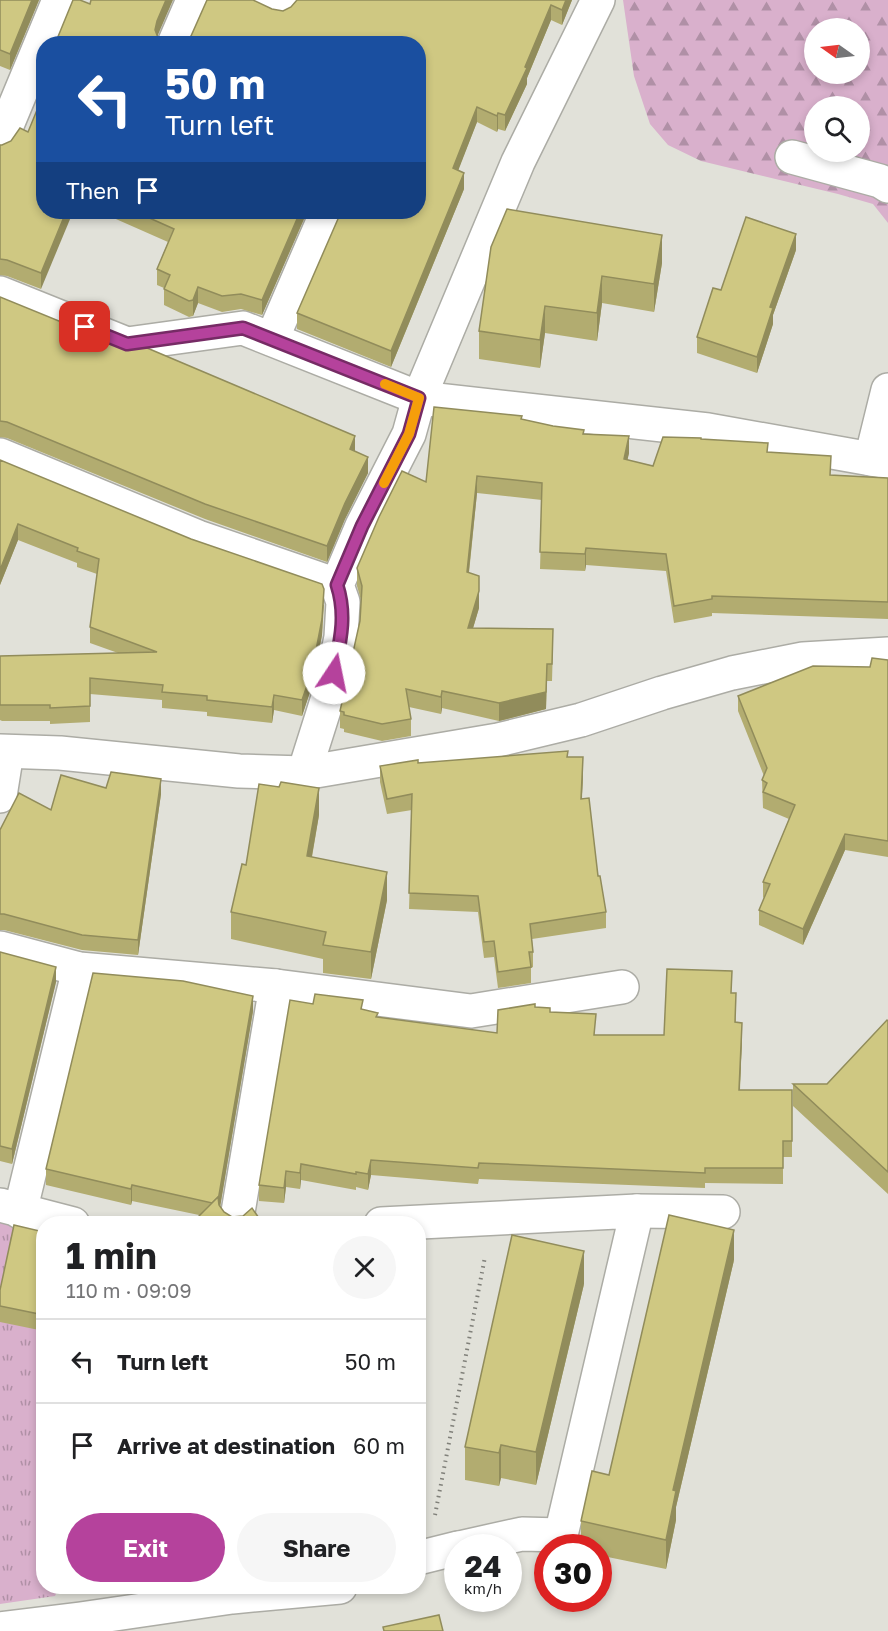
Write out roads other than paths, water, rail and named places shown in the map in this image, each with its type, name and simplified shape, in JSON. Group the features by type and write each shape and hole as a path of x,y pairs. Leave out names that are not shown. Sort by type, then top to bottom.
{"street":[{"path":"49,36 59,0"},
{"path":"177,36 193,0"},
{"path":"262,0 280,8 284,0"},
{"path":"304,773 330,691 341,637 343,602 337,585 362,526 409,434 419,398 518,162 598,0"},
{"path":"0,142 30,108 36,86"},
{"path":"792,157 880,180 888,186"},
{"path":"272,339 324,219"},
{"path":"0,293 127,344 243,328 419,398 708,430 880,461 888,390"},
{"path":"0,455 198,537 337,585"},
{"path":"0,796 4,751 60,753 239,771 304,773 509,737 581,720 732,673 803,659 888,654"},
{"path":"0,948 79,969 276,986 471,1011 622,987"},
{"path":"42,1216 10,1208 79,969"},
{"path":"237,1216 276,986"},
{"path":"522,1534 561,1535 637,1211"},
{"path":"426,1222 637,1211 723,1212"},
{"path":"426,1556 444,1551"},
{"path":"0,1629 264,1594"}]}
